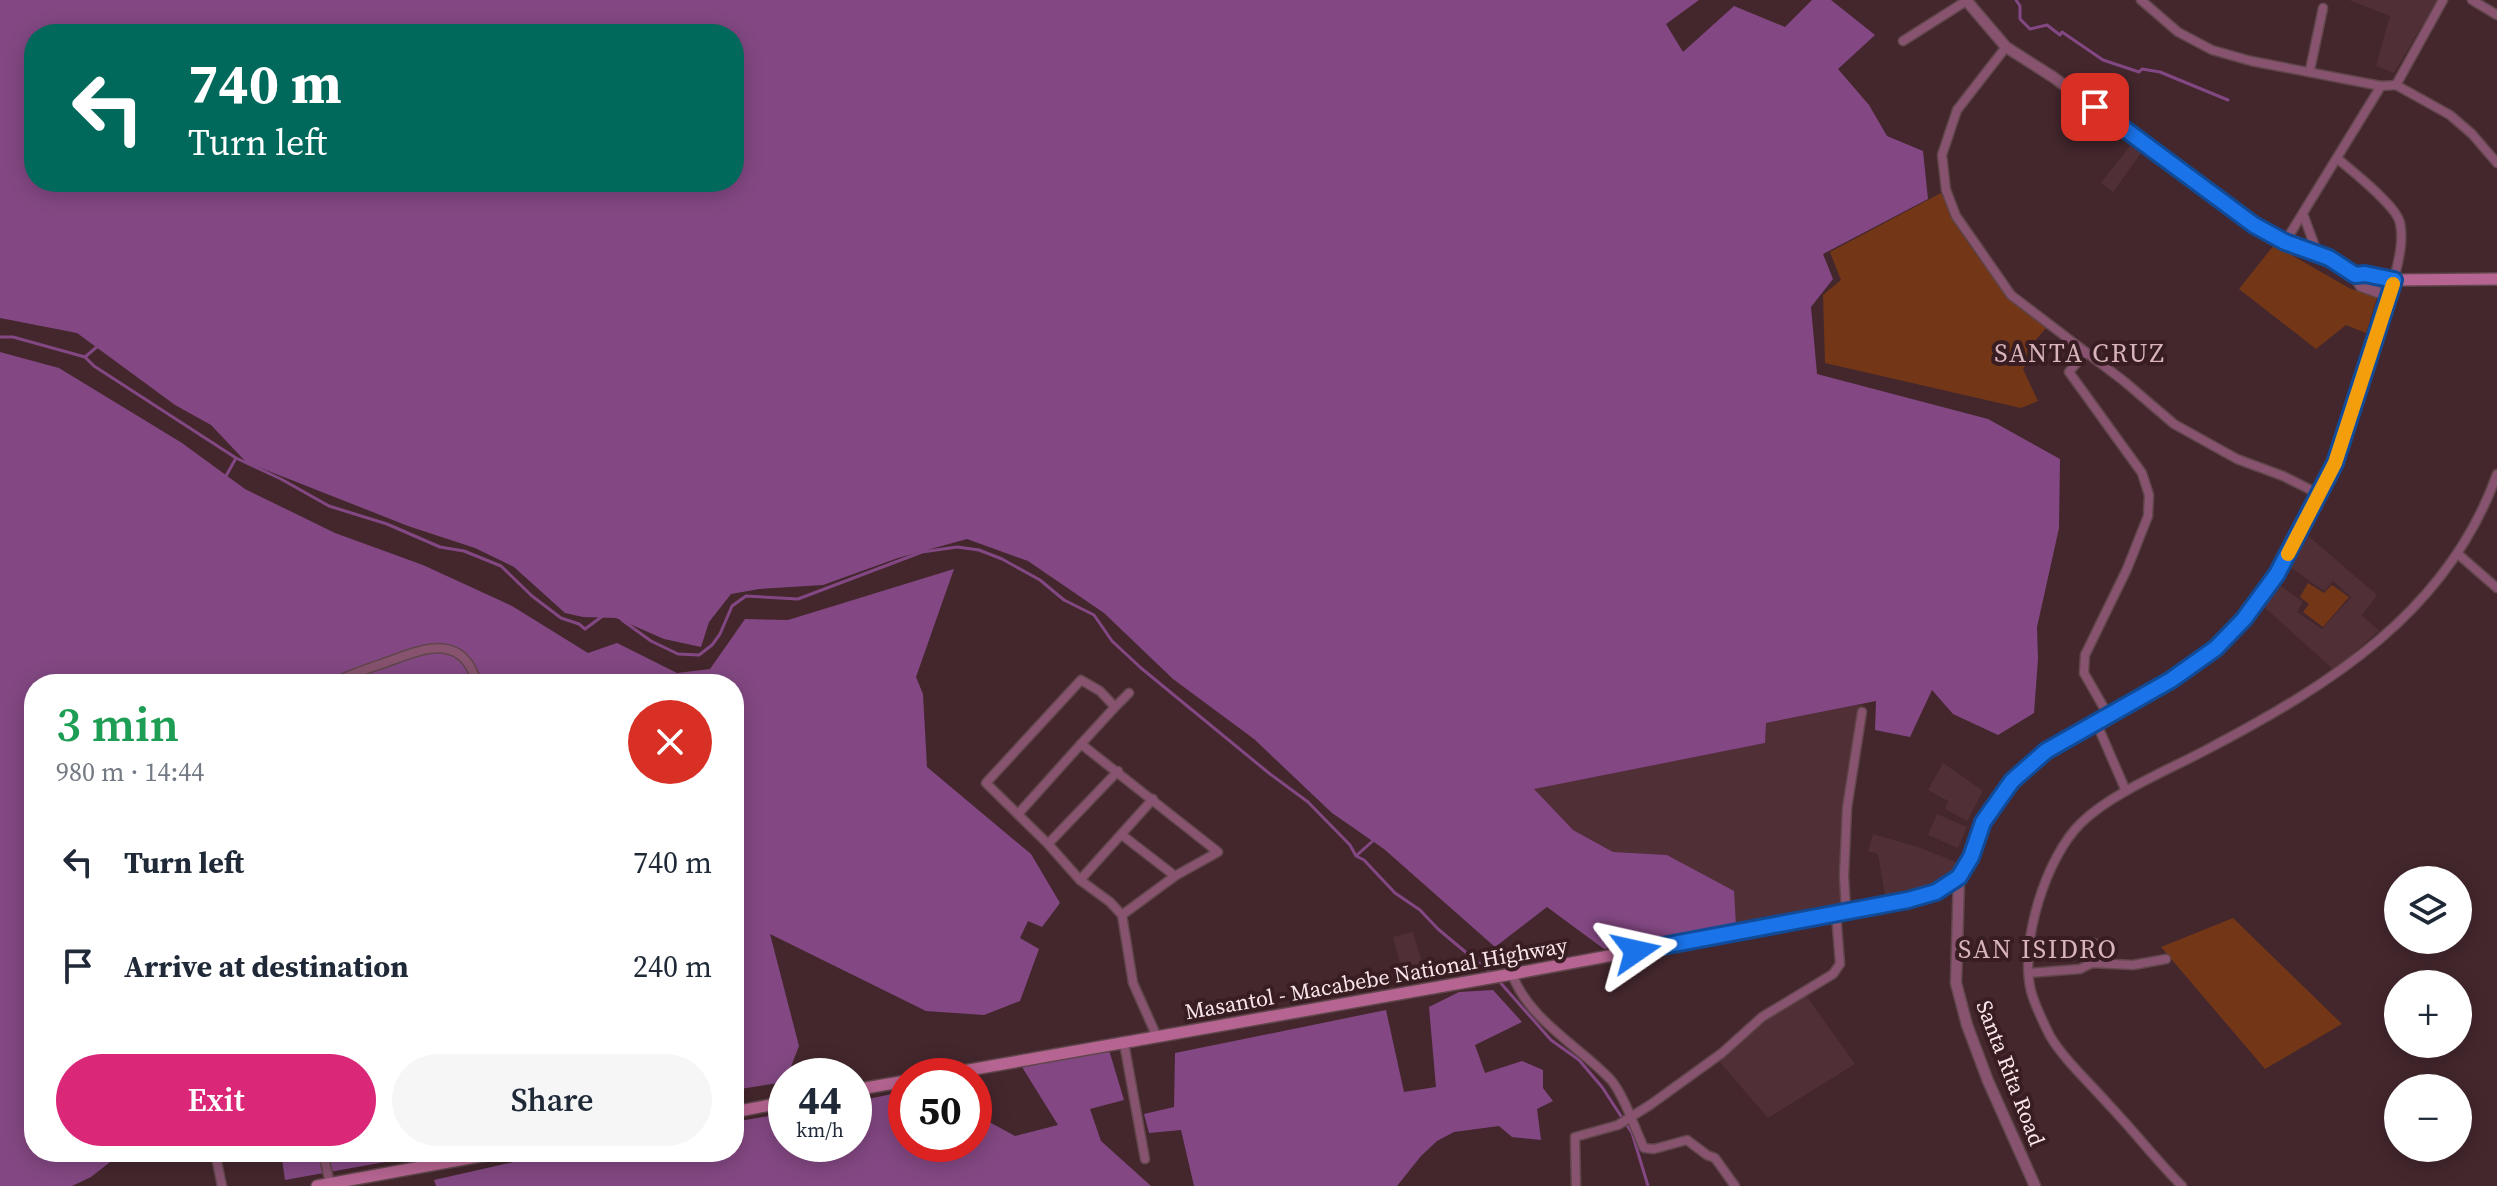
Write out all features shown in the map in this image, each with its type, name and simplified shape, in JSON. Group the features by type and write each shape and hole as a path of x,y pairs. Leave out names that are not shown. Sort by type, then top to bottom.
{"main road":[{"path":"1959,877 1971,857 1983,822 2012,781 2046,751 2171,680 2216,648 2244,619 2277,574 2335,463 2394,280 2497,279"},
{"name":"Masantol - Macabebe National Highway","path":"992,1066 1510,975 1908,900 1936,892 1959,877"},
{"path":"744,1110 768,1105"},
{"path":"317,1186 452,1162"}],"street":[{"path":"1903,41 1966,0 2006,47 2053,77 2254,225 2285,242 2317,252 2355,275 2361,286 2389,296"},
{"path":"2141,0 2178,32 2212,50 2251,61 2381,86 2396,85 2450,115 2472,134 2497,163"},
{"path":"2396,85 2443,0"},
{"path":"2472,0 2497,15"},
{"path":"2310,70 2323,8"},
{"path":"2006,47 1957,110 1942,155 1946,190 1956,216 2011,295 2125,382 2174,424 2237,459 2283,476 2319,494"},
{"path":"2285,242 2381,86"},
{"path":"2338,159 2378,194 2400,219 2401,247 2394,280 2355,275"},
{"path":"2303,214 2317,252"},
{"path":"2085,353 2069,372 2142,473 2149,495 2148,516 2138,543 2085,655 2084,673 2108,715"},
{"path":"2182,1186 2051,1038 2032,991 2029,973 2028,951 2042,887 2055,858 2081,823 2126,791 2297,701 2399,623 2437,583 2458,554 2484,509 2497,474"},
{"path":"2458,554 2497,588"},
{"path":"357,674 410,654 438,648 459,653 468,662 473,674"},
{"path":"1115,707 1100,691 1081,680 986,783 1080,880 1122,915 1133,983 1157,1037"},
{"path":"1018,814 1129,693"},
{"path":"1576,1186 1575,1137 1624,1121 1650,1105 1722,1053 1762,1017 1833,974 1840,964 1847,808 1862,712"},
{"path":"2096,722 2126,791"},
{"path":"1081,744 1218,852 1175,876 1122,915"},
{"path":"1048,844 1118,771"},
{"path":"1080,880 1153,799"},
{"path":"1122,835 1175,876"},
{"name":"Santa Rita Road","path":"1959,877 1956,983 1967,1025 1988,1081 2035,1186"},
{"path":"2092,963 2094,943"},
{"path":"2029,973 2080,969 2092,963 2133,965 2166,959"},
{"path":"1510,975 1532,1008 1614,1083 1624,1121 1644,1148 1654,1149 1687,1140 1715,1158 1735,1186"},
{"path":"1124,1043 1145,1159"},
{"path":"217,1162 222,1186"},
{"path":"325,1162 330,1184"}],"shaded area":[{"path":"0,0 1699,0 1666,24 1683,52 1734,6 1785,27 1812,0 1831,0 1875,35 1838,69 1869,105 1887,136 1923,151 1928,199 1823,254 1833,279 1811,307 1817,374 1988,419 2060,459 2059,528 2037,627 2034,713 1998,735 1953,714 1932,690 1910,737 1875,730 1876,701 1766,723 1765,743 1534,789 1573,830 1613,852 1667,855 1734,891 1736,925 1604,949 1547,907 1495,947 1384,849 1332,813 1254,739 1173,679 1104,613 1028,561 967,539 898,558 823,585 731,594 709,622 701,647 664,639 616,618 565,613 514,567 475,548 408,526 246,462 211,425 175,405 77,333 0,318"},
{"path":"2349,0 2437,0 2394,73 2376,66 2390,16"},
{"path":"2130,146 2141,153 2113,192 2101,183"},
{"path":"1941,193 1961,233 2008,299 2047,327 2032,344 2038,350 2023,369 2038,401 2021,408 1825,363 1823,295 1841,280 1830,252"},
{"path":"2274,245 2349,288 2377,298 2366,333 2346,325 2316,349 2239,289"},
{"path":"0,352 59,368 182,443 245,489 335,533 423,565 512,606 588,653 617,643 677,673 710,669 745,619 788,620 954,569 916,677 923,694 927,767 1031,854 1060,903 1042,927 1028,921 1020,938 1039,949 1020,1001 984,1015 926,1011 770,934 799,1046 794,1058 768,1058 768,1085 744,1088 744,674 24,674 24,1162 110,1162 91,1177 72,1186 0,1186"},
{"path":"2306,534 2377,595 2362,615 2379,631 2334,670 2262,605 2277,583 2303,602 2297,612 2322,629 2351,597 2333,581 2324,591 2287,565"},
{"path":"2308,583 2324,593 2332,585 2349,597 2323,627 2303,612 2309,604 2300,597"},
{"path":"1862,704 1841,819 1841,904 1779,920 1736,925 1733,891 1667,855 1613,852 1573,830 1533,789 1765,743 1765,723"},
{"path":"1943,763 1983,791 1967,821 1945,809 1948,801 1928,790"},
{"path":"1937,814 1967,827 1958,848 1928,835"},
{"path":"1873,834 1958,863 1942,883 1933,888 1886,900 1878,854 1868,851"},
{"path":"2233,918 2342,1024 2265,1069 2161,947"},
{"path":"1413,932 1425,973 1404,978 1393,937"},
{"path":"1493,990 1522,1022 1475,1045 1485,1073 1522,1061 1543,1070 1543,1088 1553,1101 1537,1109 1541,1140 1512,1137 1499,1126 1454,1132 1437,1141 1421,1156 1397,1186 1194,1186 1181,1130 1149,1133 1144,1114 1174,1107 1175,1053 1386,1010 1404,1092 1436,1087 1429,1007 1459,992"},
{"path":"1805,994 1855,1064 1768,1118 1718,1060 1758,1021"},
{"path":"1109,1050 1124,1100 1090,1109 1101,1141 1151,1186 436,1186 434,1180 514,1162 744,1162 744,1120 768,1116 768,1162 872,1162 872,1098 888,1095 888,1162 992,1162 992,1123 1015,1136 1058,1125 1022,1067"},
{"path":"282,1162 385,1162 285,1180"}],"waterway":[{"path":"2016,0 2020,6 2020,19 2030,29 2047,25 2103,60 2139,72 2142,69 2160,72 2228,100"},
{"path":"0,337 13,337 85,357 94,366 236,458 329,506 501,566 561,618 585,629 604,615"},
{"path":"85,357 99,345"},
{"path":"226,476 236,458"},
{"path":"622,620 651,641 678,654 699,655 720,634 732,606 746,596 798,599 922,552 957,547 979,550 1002,559 1040,580 1064,600 1094,615 1112,641 1141,668 1308,802 1350,845 1356,856 1364,860 1395,893 1420,910 1493,975"},
{"path":"1357,855 1375,839"},
{"path":"1498,980 1551,1040 1579,1060 1602,1087 1632,1133 1648,1186"}],"slow traffic":[{"path":"2288,554 2335,463 2393,284"}],"district":[{"name":"SANTA CRUZ","path":"2080,353"},
{"name":"SAN ISIDRO","path":"2038,949"}],"route":[{"path":"1636,951 1908,900 1936,892 1959,877 1971,857 1983,822 2012,781 2046,751 2171,680 2216,648 2244,619 2277,574 2335,463 2394,280 2355,275 2317,252 2296,247 2254,225 2095,107"}]}
